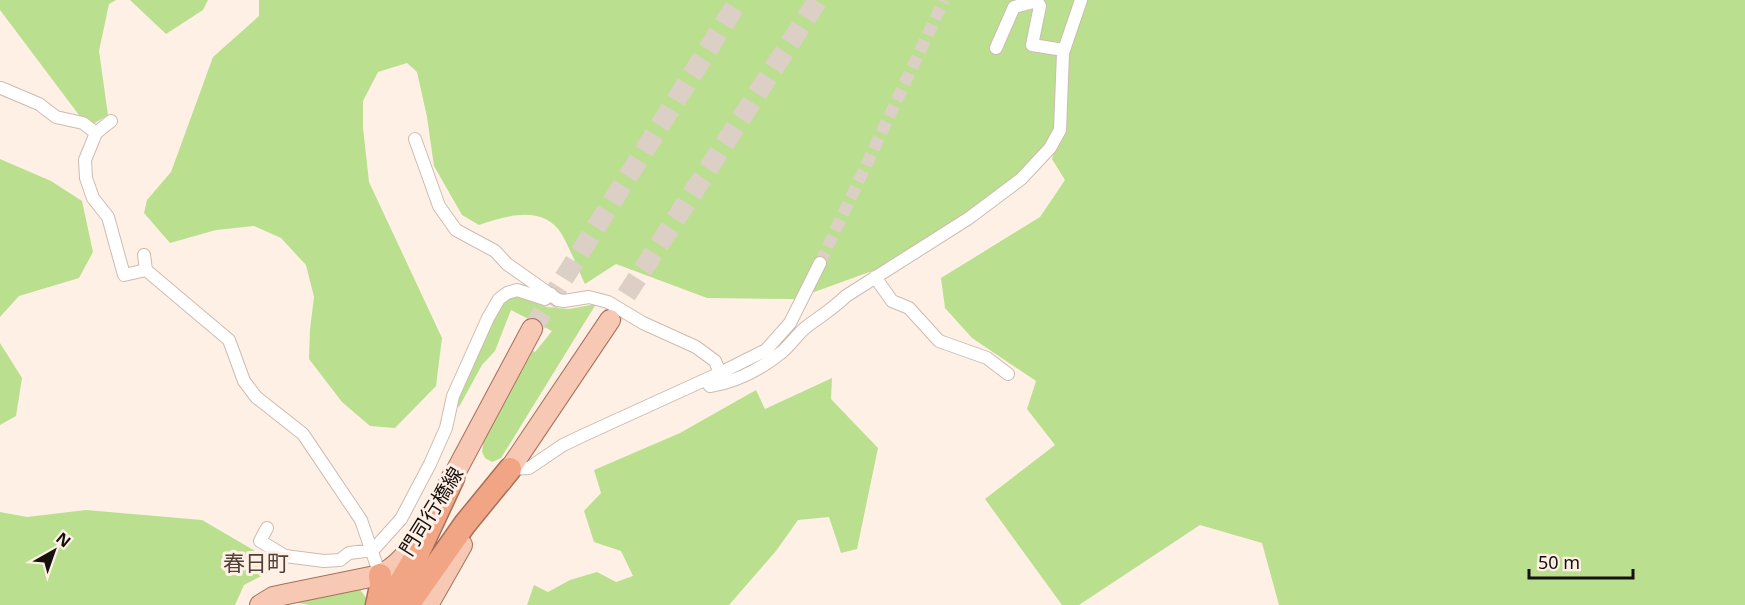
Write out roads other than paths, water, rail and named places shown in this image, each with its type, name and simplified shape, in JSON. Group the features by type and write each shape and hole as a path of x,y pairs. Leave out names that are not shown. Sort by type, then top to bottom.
{"highway":[{"path":"408,605 465,524 510,469"},
{"path":"387,605 419,551 453,478"},
{"path":"377,605 381,586 380,575"}],"main road":[{"path":"428,605 451,562 510,469 610,320"},
{"name":"門司行橋線","path":"260,605 273,597 380,575 392,568 410,550 453,478 532,329"}],"street":[{"path":"705,380 710,386 723,384 741,378 766,364 846,296 969,218 1021,179 1050,148 1060,129 1064,50 1081,0"},
{"path":"996,48 1014,7 1037,1 1040,6 1032,45 1064,50"},
{"path":"1,88 39,104 56,117 83,123 96,133"},
{"path":"111,121 96,133 85,160 84,169 89,190 97,205 108,217 124,275 146,270"},
{"path":"415,139 439,206 456,230 495,251 507,264 558,300 564,302 589,297 608,302 643,323 696,347 715,361 720,373"},
{"path":"144,255 146,270 229,340 244,381 256,397 303,434 361,520 380,575"},
{"path":"510,469 529,468 584,435 766,350 778,339 799,307 820,263"},
{"path":"875,277 892,301 909,308 939,341 987,358 1008,374"},
{"path":"267,528 260,541 285,556 340,560 349,553 373,550 401,519 429,464 446,428 453,396 499,299 517,290 545,299 550,294"}],"tunnel":[{"path":"532,329 739,0"},
{"path":"610,320 818,0"},
{"path":"820,263 944,0"}],"district":[{"name":"春日町","path":"256,562"}]}
